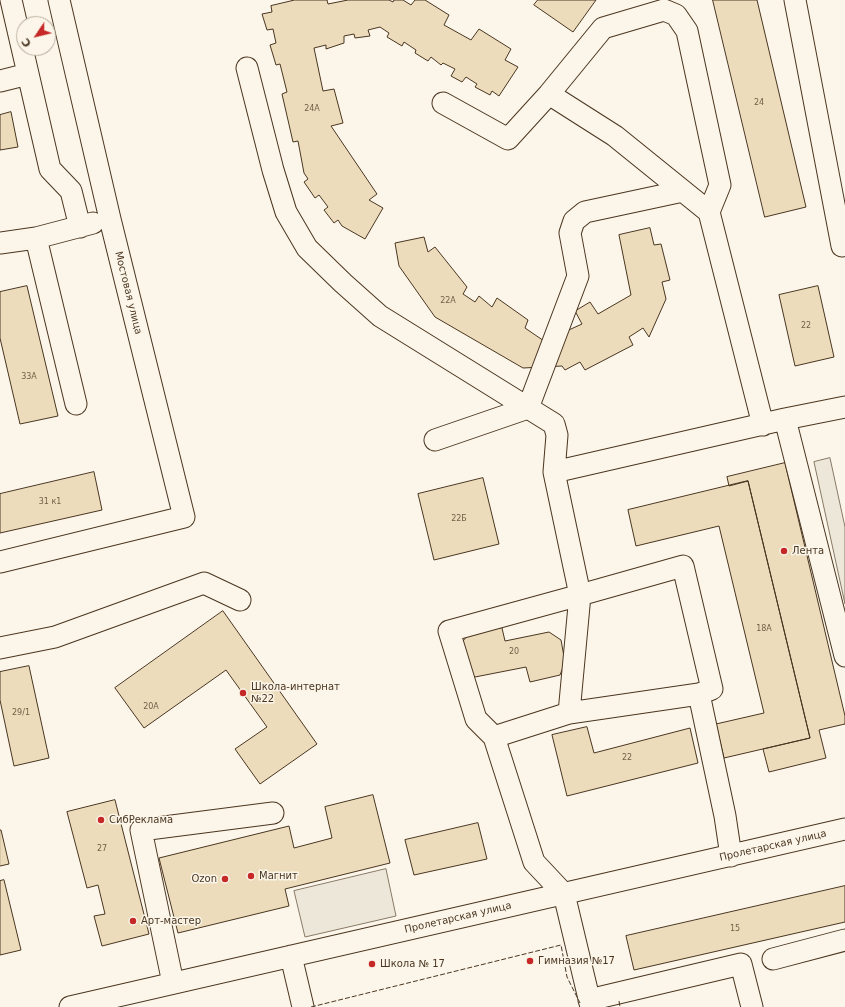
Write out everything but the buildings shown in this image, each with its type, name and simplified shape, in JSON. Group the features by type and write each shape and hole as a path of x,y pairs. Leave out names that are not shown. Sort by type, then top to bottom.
{"street":[{"path":"11,0 50,169 72,191 80,226"},
{"name":"Мостовая улица","path":"0,562 184,517 110,219 59,0"},
{"path":"795,0 842,246 845,245"},
{"path":"443,103 508,139 603,28 664,10 676,15 687,31 720,185 709,212"},
{"path":"247,68 273,170 286,212 307,248 380,316 554,424 557,435 554,472 580,595 569,713"},
{"path":"0,81 28,74"},
{"path":"548,94 615,136 709,212 764,425"},
{"path":"528,408 578,276 570,232 574,222 585,212 683,191"},
{"path":"0,243 36,238 110,219"},
{"path":"36,238 76,404"},
{"path":"554,472 845,407"},
{"path":"435,440 528,408"},
{"path":"785,420 845,656"},
{"path":"494,737 569,713 699,694 712,689 683,566 449,631 476,719 494,737 534,862 564,894 590,1004 741,964 752,1007"},
{"path":"0,648 55,637 204,583 240,600"},
{"path":"699,694 731,856"},
{"path":"173,983 141,830 273,813"},
{"name":"Пролетарская улица","path":"70,1007 845,829"},
{"path":"773,959 845,940"},
{"path":"291,956 303,1007"}],"shaded area":[{"path":"830,458 845,527 845,604 814,462"},
{"path":"386,869 396,916 305,937 294,891"}],"fence":[{"path":"311,1007 561,945 567,977 580,1003"},
{"path":"619,1001 620,1007"}],"place":[{"name":"Лента","path":"784,551"},
{"name":"Школа-интернат №22","path":"243,693"},
{"name":"СибРеклама","path":"101,820"},
{"name":"Магнит","path":"251,876"},
{"name":"Ozon","path":"225,879"},
{"name":"Арт-мастер","path":"133,921"},
{"name":"Гимназия №17","path":"530,961"},
{"name":"Школа № 17","path":"372,964"}]}
